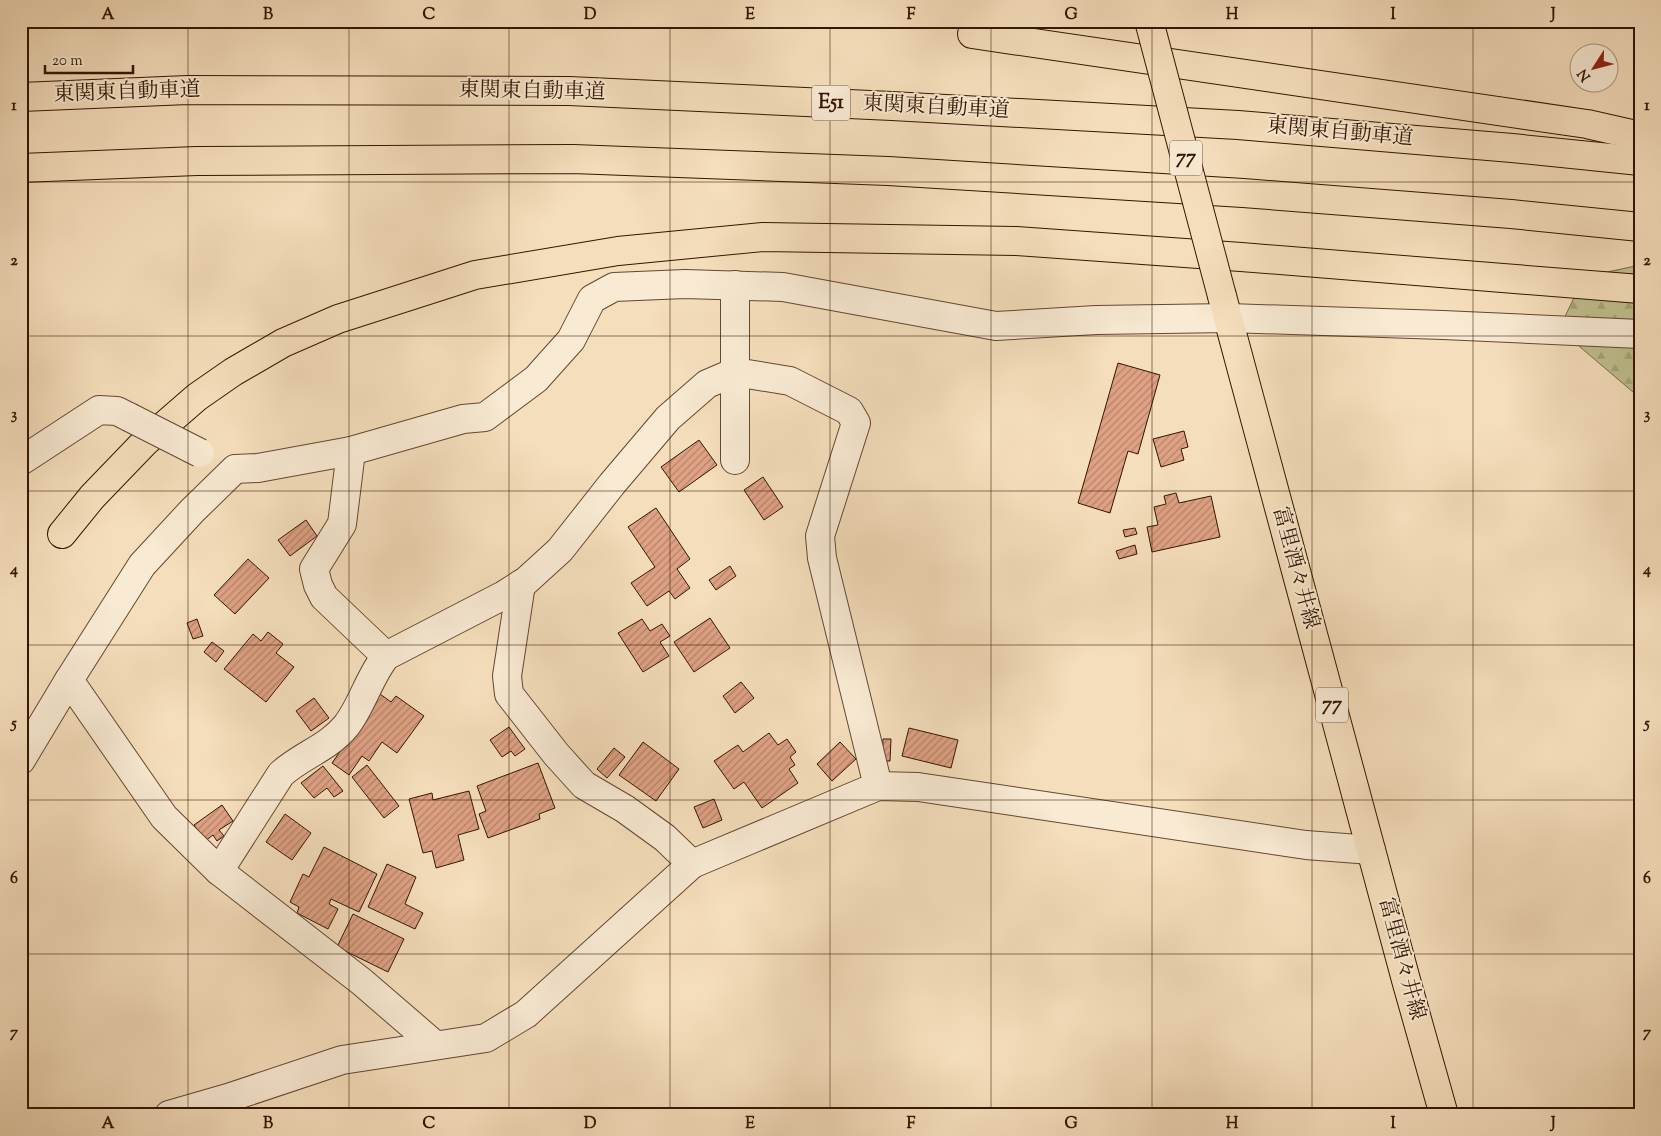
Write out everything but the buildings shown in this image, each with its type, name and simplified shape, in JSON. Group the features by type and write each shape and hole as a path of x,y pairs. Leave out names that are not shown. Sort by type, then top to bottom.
{"main road":[{"name":"富里酒々井線","path":"1149,21 1444,1115"},
{"path":"972,34 1586,124 1640,136"},
{"name":"東関東自動車道","path":"21,97 188,90 569,91 882,105 1238,125 1512,148 1640,161"},
{"path":"21,168 197,160 573,159 888,170 1243,192 1511,214 1640,227"},
{"path":"62,534 92,498 144,443 197,397 233,372 282,343 338,319 475,275 618,251 763,237 1016,241 1640,289"}],"street":[{"path":"21,461 99,410 117,411 235,470 258,468 352,451 462,419 485,417 536,379 571,340 592,299 614,288 685,284 783,287 996,326 1096,320 1226,307 1443,325 1640,334"},
{"path":"735,285 735,460"},
{"path":"219,871 282,774 294,763 327,745 346,725 376,669 386,656 504,595 521,584 560,550 612,484 668,418 707,384 735,372 790,381 849,411 856,423 820,536 822,558 878,786"},
{"path":"352,451 342,524 314,569 324,597 386,656"},
{"path":"21,760 142,565 192,511 235,470"},
{"path":"521,584 507,676 509,694 556,754 584,784 625,809 657,832 692,864"},
{"path":"69,680 164,817 219,871 362,982 435,1046"},
{"path":"169,1115 228,1098 342,1060 486,1038 526,1014 692,864 878,786 918,786 1306,844 1371,850"}],"green space":[{"path":"1640,265 1640,398 1559,329 1584,277"}]}
